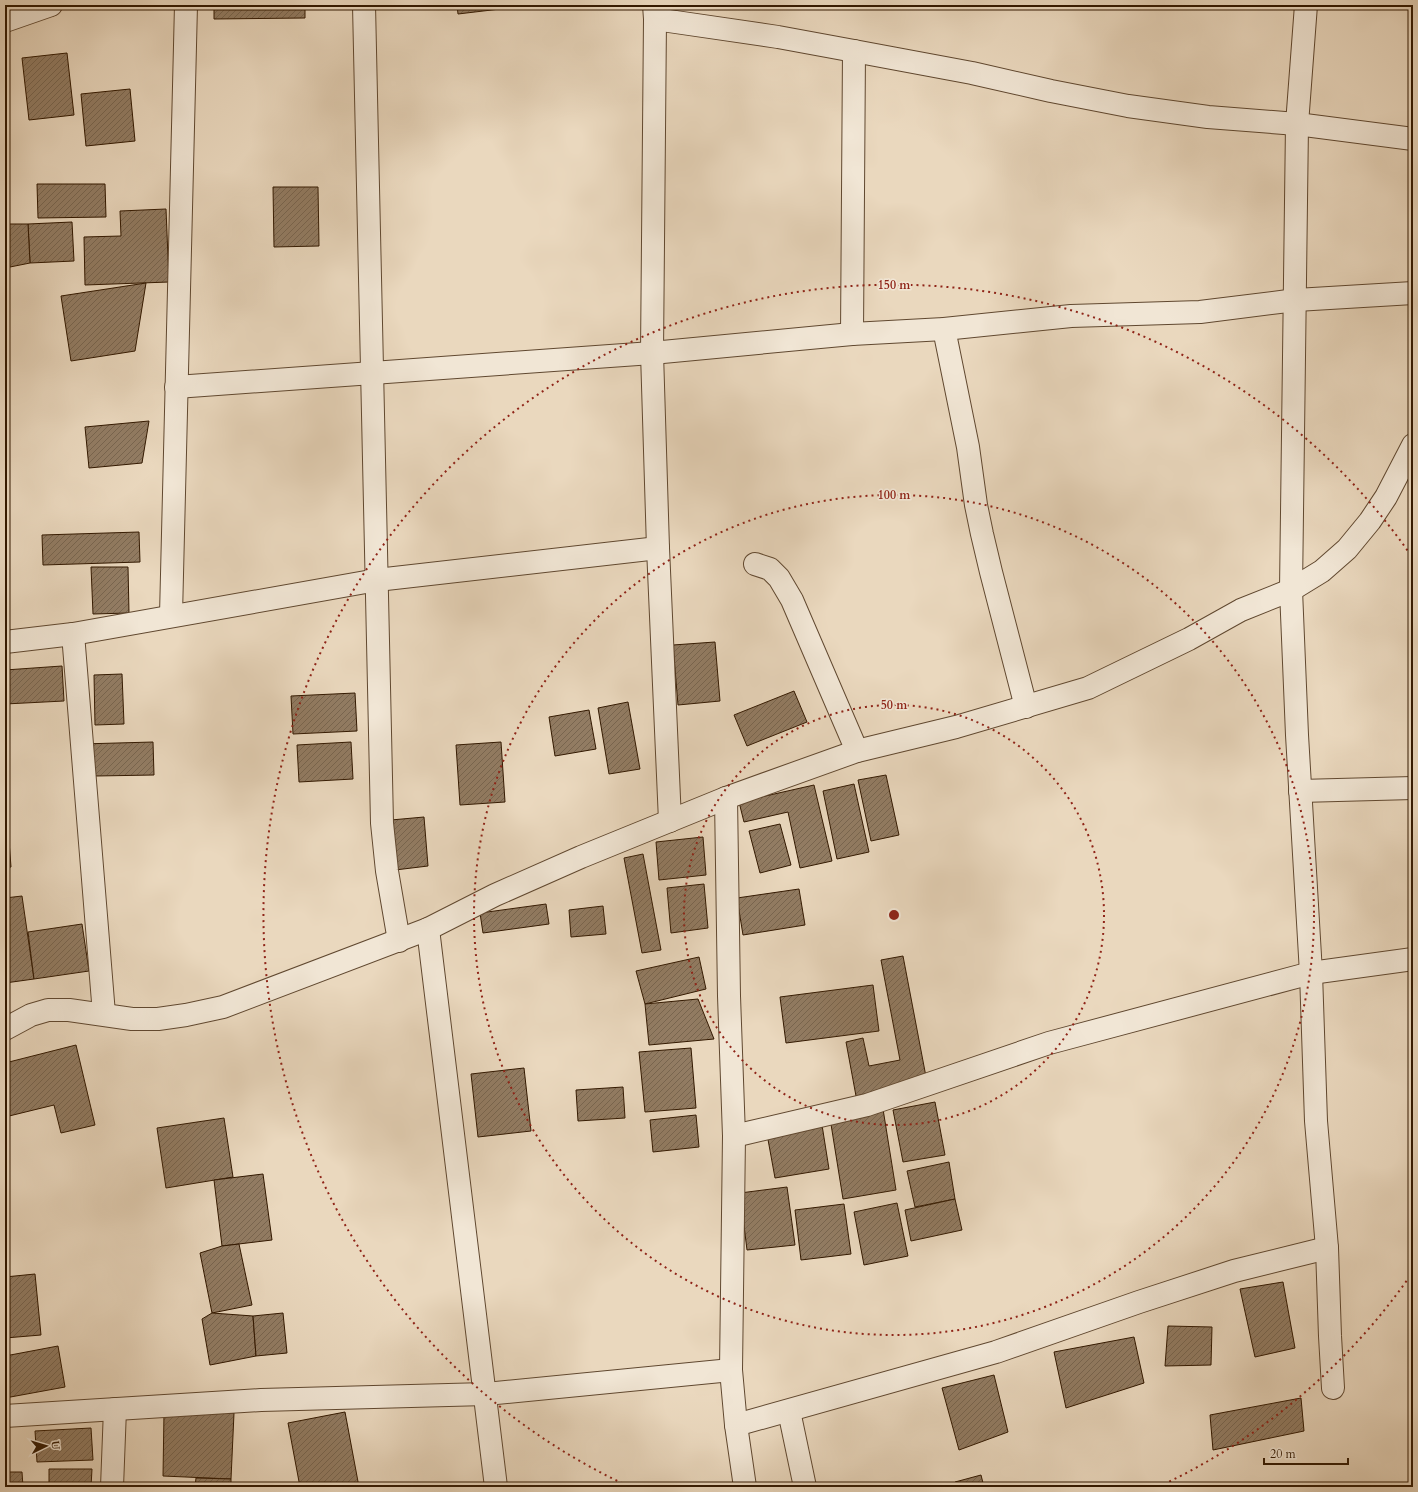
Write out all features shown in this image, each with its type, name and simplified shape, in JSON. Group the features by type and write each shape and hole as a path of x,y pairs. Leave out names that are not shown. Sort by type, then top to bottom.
{"street":[{"path":"5,21 51,5"},
{"path":"171,615 186,5"},
{"path":"364,5 378,580 382,823 387,871 399,941"},
{"path":"1306,5 1297,124 1296,300 1290,590 1310,973 1316,1121 1327,1248 1333,1388"},
{"path":"670,821 658,548 652,353 654,12 778,38 972,73 1128,106 1208,117 1297,124 1413,140"},
{"path":"852,334 854,51"},
{"path":"176,386 652,353 852,334 944,329 1071,316 1200,312 1296,300 1413,293"},
{"path":"944,329 968,448 976,505 990,572 1026,707"},
{"path":"5,1029 31,1015 48,1010 69,1010 132,1019 186,1015 223,1007 428,929 495,895 581,857 726,798 857,751 943,730 1088,688 1189,639 1241,610 1290,590 1322,571 1347,549 1370,521 1386,498 1413,445"},
{"path":"5,642 73,634 171,615 378,580 658,548"},
{"path":"755,564 770,569 779,578 792,600 857,751"},
{"path":"73,634 104,1014"},
{"path":"1300,791 1413,788"},
{"path":"726,798 729,996 734,1136 731,1370 736,1425 745,1487"},
{"path":"428,929 486,1394 496,1487"},
{"path":"734,1136 867,1105 1050,1043 1310,973 1413,959"},
{"path":"736,1425 996,1352 1139,1302 1234,1271 1327,1248"},
{"path":"5,1416 261,1400 486,1394 731,1370"},
{"path":"112,1487 115,1409"},
{"path":"789,1411 805,1487"}],"building":[{"path":"214,5 305,5 305,18 214,19"},
{"path":"457,5 500,5 500,9 458,14"},
{"path":"67,53 74,115 29,120 22,58"},
{"path":"130,89 135,141 86,146 81,94"},
{"path":"37,184 105,184 106,217 38,218"},
{"path":"273,187 318,187 319,246 274,247"},
{"path":"166,209 169,282 85,285 84,237 121,236 120,211"},
{"path":"72,222 74,261 30,263 28,224"},
{"path":"5,224 28,224 30,263 5,268"},
{"path":"146,283 135,351 71,361 61,296"},
{"path":"149,421 142,463 89,468 85,427"},
{"path":"139,532 140,562 43,565 42,535"},
{"path":"91,567 128,567 129,613 93,614"},
{"path":"715,642 720,701 678,705 673,645"},
{"path":"62,666 64,701 5,704 5,670"},
{"path":"122,674 124,724 95,725 94,675"},
{"path":"794,691 807,722 747,746 734,715"},
{"path":"355,693 357,731 293,734 291,696"},
{"path":"628,702 640,769 609,774 598,708"},
{"path":"589,710 596,749 555,756 549,717"},
{"path":"153,742 154,775 96,776 81,744"},
{"path":"351,742 353,779 299,782 297,745"},
{"path":"501,742 505,802 460,805 456,745"},
{"path":"886,775 899,835 871,841 858,780"},
{"path":"854,784 869,852 837,859 823,791"},
{"path":"814,785 832,861 800,868 788,812 744,822 739,802"},
{"path":"5,790 11,867 5,868"},
{"path":"424,817 428,866 395,870 391,820"},
{"path":"780,824 791,865 760,873 749,831"},
{"path":"703,837 706,875 659,880 656,842"},
{"path":"643,854 661,950 642,953 624,858"},
{"path":"704,884 708,928 671,933 667,888"},
{"path":"799,889 805,925 743,935 737,898"},
{"path":"22,896 34,979 5,983 5,898"},
{"path":"546,904 549,924 483,933 480,913"},
{"path":"603,906 606,934 571,937 569,910"},
{"path":"82,924 89,971 34,979 28,932"},
{"path":"903,956 927,1082 856,1096 846,1042 863,1038 869,1066 900,1060 881,960"},
{"path":"699,957 706,989 645,1004 636,971"},
{"path":"873,985 879,1031 786,1043 780,997"},
{"path":"698,999 714,1039 649,1045 645,1004"},
{"path":"76,1045 95,1125 61,1133 54,1105 5,1117 5,1063"},
{"path":"691,1048 696,1108 645,1112 639,1052"},
{"path":"524,1068 531,1131 478,1137 471,1074"},
{"path":"623,1087 625,1118 578,1121 576,1090"},
{"path":"935,1102 945,1155 903,1162 893,1110"},
{"path":"883,1109 896,1190 843,1199 830,1118"},
{"path":"696,1115 699,1147 653,1152 650,1120"},
{"path":"224,1118 233,1177 166,1188 157,1128"},
{"path":"822,1125 829,1169 775,1178 767,1134"},
{"path":"949,1162 955,1199 915,1207 907,1171"},
{"path":"263,1174 272,1240 222,1246 214,1180"},
{"path":"787,1187 795,1245 747,1250 740,1193"},
{"path":"955,1199 962,1230 911,1241 905,1210"},
{"path":"897,1203 908,1256 864,1265 854,1212"},
{"path":"844,1204 851,1254 801,1260 795,1210"},
{"path":"239,1244 252,1305 212,1313 200,1253 222,1246"},
{"path":"35,1274 41,1335 5,1338 5,1277"},
{"path":"1283,1282 1295,1348 1255,1357 1240,1289"},
{"path":"212,1313 253,1316 256,1356 210,1365 202,1319"},
{"path":"283,1313 287,1353 256,1356 253,1316"},
{"path":"1168,1326 1212,1327 1211,1365 1165,1366"},
{"path":"1134,1337 1144,1383 1066,1408 1054,1352"},
{"path":"58,1346 65,1387 5,1398 5,1356"},
{"path":"994,1375 1008,1432 959,1450 942,1388"},
{"path":"1301,1398 1304,1431 1213,1450 1210,1415"},
{"path":"164,1412 234,1413 231,1479 163,1476"},
{"path":"345,1412 359,1487 300,1487 288,1423"},
{"path":"91,1428 93,1460 37,1462 35,1431"},
{"path":"49,1469 92,1469 91,1487 49,1487"},
{"path":"5,1472 22,1472 23,1487 5,1487"},
{"path":"981,1475 984,1487 956,1487 955,1482"},
{"path":"196,1478 231,1479 231,1487 195,1487"}]}
